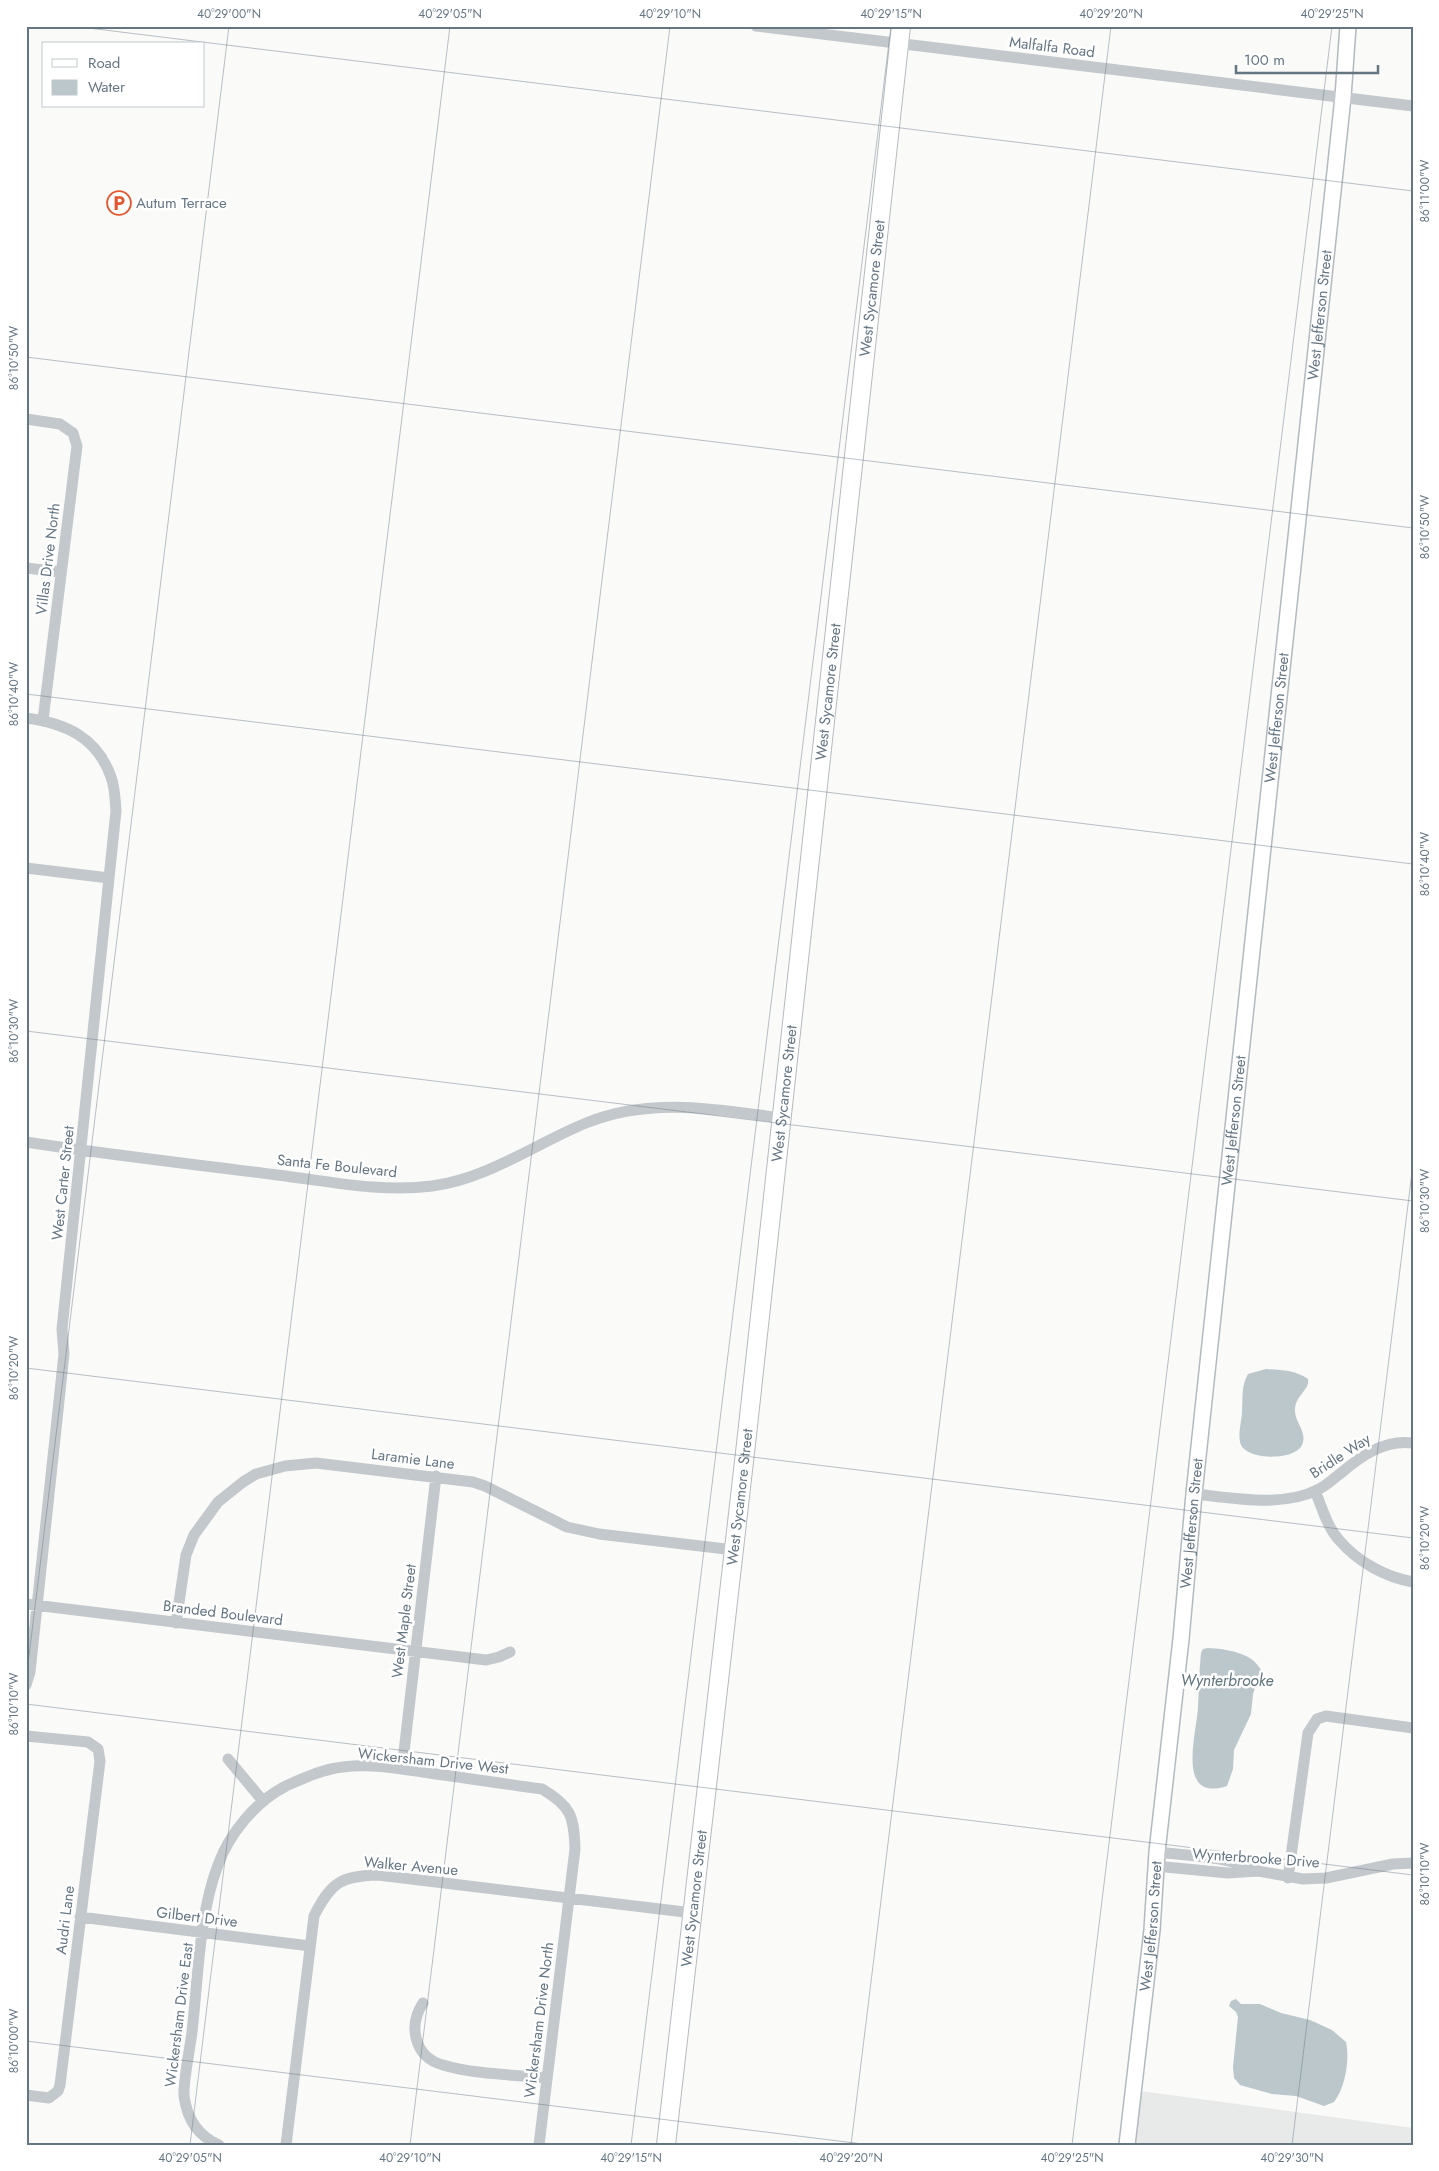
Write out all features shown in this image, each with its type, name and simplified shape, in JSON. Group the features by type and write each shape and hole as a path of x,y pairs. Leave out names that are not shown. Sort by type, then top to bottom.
{"main road":[{"name":"West Sycamore Street","path":"666,2145 734,1550 900,35"}],"street":[{"name":"Malfalfa Road","path":"756,26 900,35 1413,106"},
{"name":"West Jefferson Street","path":"1127,2145 1152,1930 1156,1859 1181,1639 1194,1494 1343,97 1348,26"},
{"name":"Villas Drive North","path":"26,419 60,424 73,433 77,446 43,720"},
{"path":"26,568 61,572"},
{"name":"West Carter Street","path":"26,718 43,720 72,730 92,745 100,755 112,778 116,812 62,1329 64,1354 32,1605 30,1672 26,1685"},
{"path":"26,868 109,878"},
{"name":"Santa Fe Boulevard","path":"26,1142 370,1186 406,1188 451,1183 487,1171 537,1145 586,1123 608,1115 646,1107 706,1107 781,1118"},
{"name":"Bridle Way","path":"1194,1494 1264,1501 1302,1495 1315,1491 1378,1448 1399,1441 1413,1443"},
{"name":"Laramie Lane","path":"176,1623 186,1555 194,1535 218,1502 243,1482 256,1474 285,1466 316,1463 436,1476 473,1482 485,1486 567,1528 599,1534 734,1550"},
{"name":"West Maple Street","path":"402,1769 436,1476"},
{"path":"1315,1491 1326,1518 1338,1540 1361,1560 1394,1578 1413,1582"},
{"name":"Branded Boulevard","path":"32,1605 486,1660 499,1658 510,1652"},
{"path":"1288,1878 1308,1733 1316,1719 1326,1716 1413,1728"},
{"name":"Audri Lane","path":"26,1736 88,1742 96,1747 100,1761 60,2085 54,2096 49,2098 26,2095"},
{"path":"228,1759 263,1801"},
{"name":"Wickersham Drive West","path":"203,1933 218,1863 235,1832 263,1801 284,1787 318,1772 342,1767 360,1766 402,1769 542,1789 556,1797 570,1813 575,1825 575,1849 569,1898"},
{"name":"Wynterbrooke Drive","path":"1156,1859 1242,1874 1258,1871 1288,1878 1303,1879 1326,1878 1393,1864 1413,1864"},
{"name":"Walker Avenue","path":"286,2145 314,1916 324,1896 338,1882 355,1876 378,1875 693,1913"},
{"name":"Wickersham Drive North","path":"539,2145 569,1898"},
{"name":"Gilbert Drive","path":"80,1917 310,1946"},
{"name":"Wickersham Drive East","path":"203,1933 184,2096 192,2124 206,2139 220,2145"},
{"path":"423,2003 416,2014 414,2023 415,2038 427,2056 442,2065 547,2078"}],"shaded area":[{"path":"1133,2090 1413,2128 1413,2145 1127,2145"}],"water":[{"path":"1266,1369 1293,1372 1308,1379 1307,1386 1298,1400 1295,1409 1296,1418 1303,1433 1303,1442 1300,1448 1284,1456 1274,1457 1253,1454 1241,1445 1240,1441 1244,1383 1248,1374"},
{"name":"Wynterbrooke","path":"1203,1649 1222,1649 1245,1655 1257,1664 1261,1670 1253,1694 1251,1714 1234,1750 1233,1769 1227,1786 1211,1789 1200,1784 1195,1775 1193,1762 1201,1653"},
{"path":"1236,1999 1241,2004 1260,2004 1281,2013 1310,2020 1332,2030 1346,2042 1346,2074 1334,2102 1324,2106 1296,2096 1272,2094 1240,2085 1234,2078 1233,2067 1238,2017 1236,2012 1229,2006 1231,2001"}],"place":[{"name":"Autum Terrace","path":"119,203"}]}
